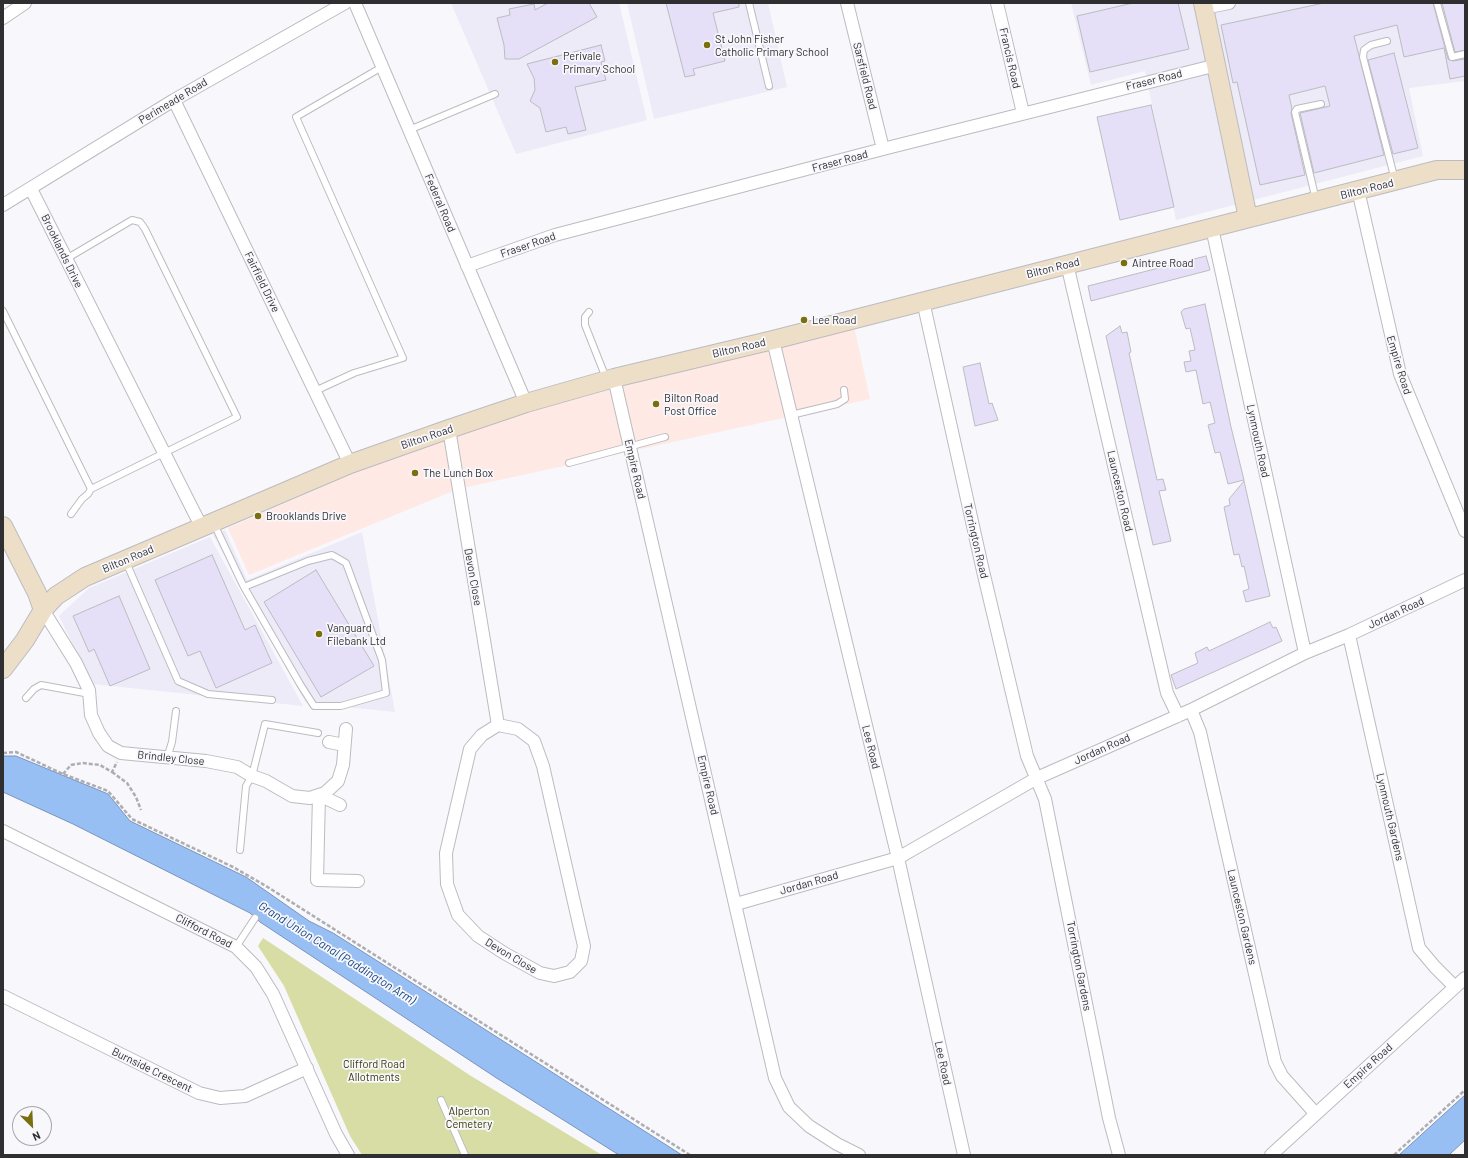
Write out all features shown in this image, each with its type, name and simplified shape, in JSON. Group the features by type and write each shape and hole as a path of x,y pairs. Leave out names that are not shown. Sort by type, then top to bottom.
{"street":[{"path":"3,18 25,3"},
{"name":"Perimeade Road","path":"3,205 174,100 345,3"},
{"name":"Federal Road","path":"355,3 513,376 518,383 526,403"},
{"name":"Sarsfield Road","path":"847,3 884,149"},
{"name":"Francis Road","path":"997,3 1023,113"},
{"path":"1229,3 1203,6 1217,65 1248,218"},
{"name":"Fraser Road","path":"467,266 555,235 1023,113 1217,65"},
{"name":"Fairfield Drive","path":"174,100 350,464"},
{"name":"Bilton Road","path":"3,669 25,640 43,610 56,596 70,586 125,560 350,464 449,429 526,403 610,379 773,340 1358,190 1395,182 1437,170 1465,170"},
{"name":"Brooklands Drive","path":"31,189 164,454 208,525"},
{"name":"Empire Road","path":"1358,190 1400,374 1465,531"},
{"name":"Lynmouth Road","path":"1212,228 1305,653"},
{"name":"Launceston Road","path":"1067,264 1167,693 1178,716"},
{"name":"Torrington Road","path":"923,301 980,557 1027,756 1037,778"},
{"name":"Lee Road","path":"773,340 898,858 964,1155"},
{"name":"Empire Road","path":"610,379 630,448 775,1078 789,1107 809,1126 837,1144 859,1155"},
{"name":"Devon Close","path":"449,429 498,725"},
{"path":"3,526 37,593 43,610"},
{"name":"Jordan Road","path":"736,904 898,858 1037,778 1191,710 1305,653 1349,635 1465,580"},
{"name":"Brindley Close","path":"43,610 76,662 90,694 91,715 99,733 108,746 121,753 206,761 237,767 292,796 310,798 325,793 338,781 343,764 346,729"},
{"name":"Lynmouth Gardens","path":"1349,635 1419,948 1455,987"},
{"name":"Launceston Gardens","path":"1191,710 1202,739 1275,1062 1282,1076 1315,1113"},
{"name":"Devon Close","path":"498,725 518,729 534,741 543,766 584,946 581,961 570,972 554,976 540,973 504,953 478,936 458,915 447,884 446,853 470,749 482,735 498,725"},
{"path":"329,742 344,745"},
{"name":"Torrington Gardens","path":"1037,778 1045,799 1109,1118 1119,1155"},
{"path":"340,805 319,795 317,880 358,881"},
{"name":"Clifford Road","path":"3,831 236,947 256,967 273,994 336,1134 348,1155"},
{"name":"Empire Road","path":"1271,1155 1315,1113 1465,978"},
{"name":"Burnside Crescent","path":"3,996 199,1093 220,1098 245,1096 307,1068"}],"lane":[{"path":"750,3 768,86"},
{"path":"1437,3 1452,57 1465,54"},
{"path":"1387,41 1371,45 1364,50 1364,57 1395,182"},
{"path":"315,391 354,373 402,358 296,117 382,67"},
{"path":"409,130 495,94"},
{"path":"1316,202 1295,112 1321,104"},
{"path":"66,259 132,220 140,222 145,228 237,417 91,489 71,514"},
{"path":"3,311 91,489"},
{"path":"589,312 585,317 585,325 610,379"},
{"path":"791,415 837,404 844,399 844,390"},
{"path":"569,463 630,448 665,437"},
{"path":"208,525 300,684 314,706 340,706 386,693 382,660 346,563 332,555 308,561 244,587"},
{"path":"125,560 178,681 208,694 272,700"},
{"path":"26,698 34,689 41,685 90,694"},
{"path":"167,758 172,742 176,711"},
{"path":"240,850 246,786 252,776 265,724 318,732"},
{"path":"236,947 255,918"},
{"path":"441,1100 465,1155"}],"path":[{"path":"3,753 16,752 63,774 108,791 132,819 233,867 266,886 690,1155"},
{"path":"112,772 121,753"},
{"path":"63,774 70,765 83,763 100,765 127,783 136,797 141,810"},
{"path":"1394,1155 1465,1090"}],"shaded area":[{"name":"Perivale Primary School","path":"451,3 619,3 647,120 516,154"},
{"name":"St John Fisher Catholic Primary School","path":"627,3 768,3 787,87 654,119"},
{"path":"1071,3 1465,3 1465,81 1409,88 1423,156 1176,220 1145,71 1091,85"},
{"path":"853,322 870,399 458,489 249,575 228,528 356,472 507,418 622,381"},
{"path":"225,530 247,580 362,532 395,712 306,703 213,535"},
{"path":"210,537 303,706 92,684 59,616 89,588"}],"green space":[{"path":"263,938 471,1076 602,1155 362,1155 350,1136 284,986 258,946"}],"water":[{"name":"Grand Union Canal (Paddington Arm)","path":"3,756 16,756 108,794 130,821 246,877 309,921 333,933 682,1155 619,1155 495,1077 260,922 250,913 73,824 3,792"},
{"path":"1465,1095 1465,1140 1449,1155 1399,1155"}],"building":[{"path":"548,3 589,3 597,17 519,59 505,59 504,45 497,18 510,15 509,9 534,4 535,10"},
{"path":"666,3 739,3 739,7 713,13 725,61 693,69 695,75 685,77"},
{"path":"1133,3 1178,3 1189,49 1090,72 1077,16"},
{"path":"1324,3 1433,3 1448,59 1453,61 1465,59 1465,76 1450,79 1444,48 1404,57 1397,25 1354,36 1384,155 1314,173 1300,113 1330,106 1325,86 1289,95 1292,109 1291,113 1305,175 1260,185 1237,82 1233,83 1221,25"},
{"path":"1442,3 1465,3 1465,50 1455,52"},
{"path":"601,45 605,61 601,62 606,80 575,87 586,130 568,134 566,127 546,132 540,108 530,101 535,90 534,78 527,64"},
{"path":"1394,53 1418,148 1393,154 1368,60"},
{"path":"1151,105 1174,207 1120,220 1097,117"},
{"path":"1206,256 1210,270 1091,301 1088,286"},
{"path":"1205,304 1231,427 1244,480 1228,484 1220,452 1215,453 1208,425 1215,423 1210,402 1203,404 1196,370 1186,372 1184,362 1191,361 1189,351 1195,350 1190,328 1186,329 1181,312 1184,309"},
{"path":"1120,326 1122,333 1127,332 1131,352 1129,353 1157,480 1163,479 1166,490 1159,491 1171,541 1153,545 1106,336"},
{"path":"980,363 989,404 992,403 998,420 975,426 963,367"},
{"path":"1244,481 1270,596 1246,602 1243,591 1249,589 1244,566 1242,567 1239,554 1234,555 1224,507 1230,505 1229,499"},
{"path":"212,555 245,630 255,625 272,663 216,688 200,651 188,656 155,580"},
{"name":"Vanguard Filebank Ltd","path":"316,570 374,666 321,697 264,602"},
{"path":"119,596 150,669 110,686 94,649 89,652 73,616"},
{"path":"1270,622 1273,628 1276,627 1282,641 1176,689 1171,675 1198,663 1195,653 1207,647 1209,651"}],"place":[{"name":"St John Fisher Catholic Primary School","path":"707,45"},
{"name":"Perivale Primary School","path":"555,62"},
{"name":"Aintree Road","path":"1124,263"},
{"name":"Lee Road","path":"804,320"},
{"name":"Bilton Road Post Office","path":"656,404"},
{"name":"The Lunch Box","path":"415,473"},
{"name":"Brooklands Drive","path":"258,516"},
{"name":"Vanguard Filebank Ltd","path":"319,634"}],"park label":[{"name":"Clifford Road Allotments","path":"374,1070"},
{"name":"Alperton Cemetery","path":"469,1117"}]}
